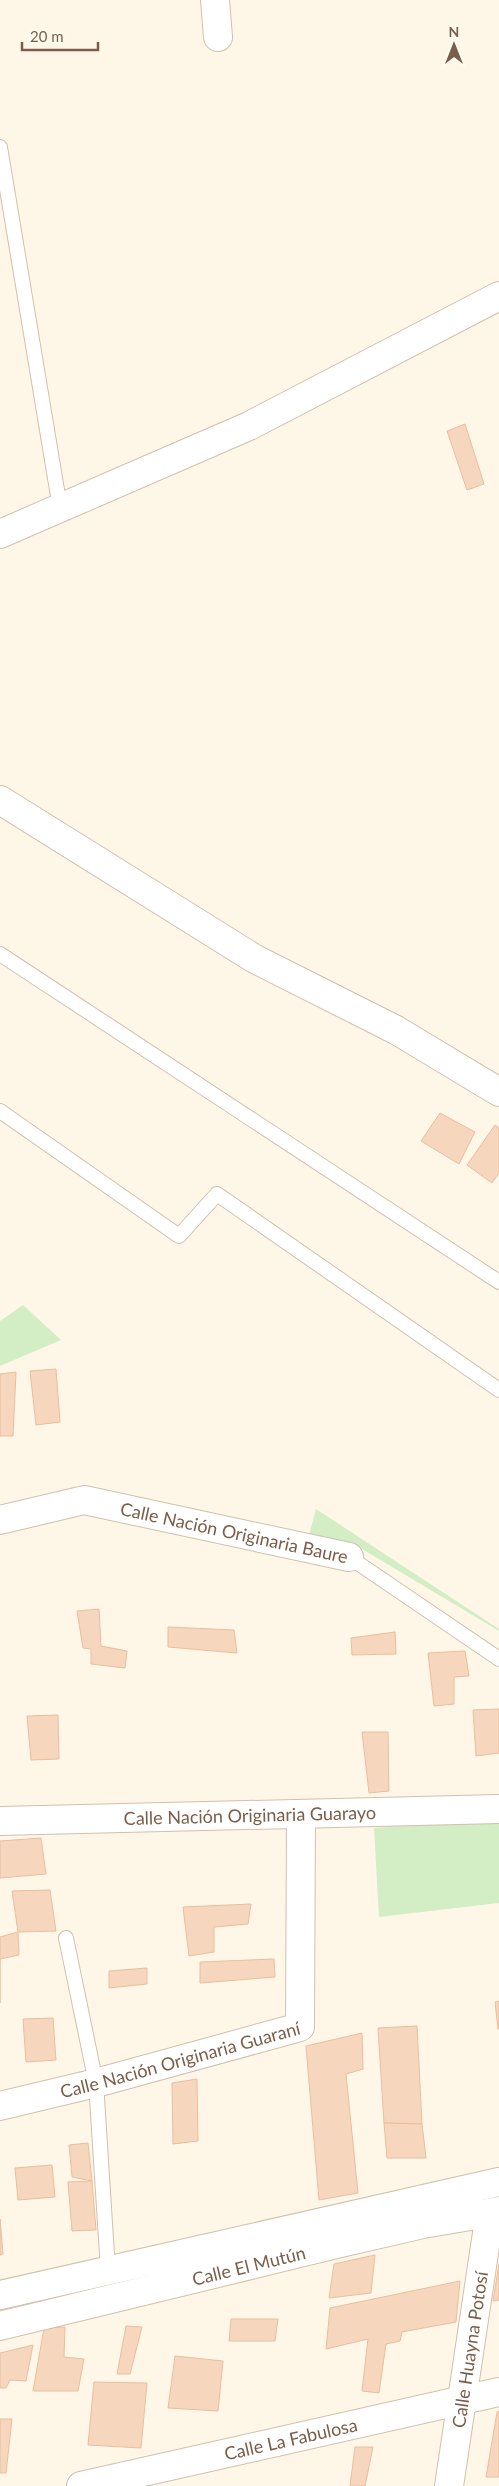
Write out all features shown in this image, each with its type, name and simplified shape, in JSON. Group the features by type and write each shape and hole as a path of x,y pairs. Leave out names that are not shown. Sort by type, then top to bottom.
{"street":[{"path":"215,0 218,37"},
{"path":"0,534 249,426 499,296"},
{"path":"0,800 255,959 396,1030 499,1092"},
{"name":"Calle Nación Originaria Baure","path":"0,1520 84,1500 349,1557"},
{"name":"Calle Nación Originaria Guarayo","path":"0,1821 499,1809"},
{"name":"Calle Nación Originaria Guaraní","path":"0,2106 96,2083 300,2027 301,1815"},
{"name":"Calle El Mutún","path":"0,2296 499,2182"},
{"name":"Calle El Mutún","path":"0,2326 340,2243 424,2224 495,2212"},
{"name":"Calle Huayna Potosí","path":"449,2486 495,2212"},
{"name":"Calle La Fabulosa","path":"82,2486 499,2392"}],"lane":[{"path":"0,146 60,508"},
{"path":"0,954 499,1282"},
{"path":"0,1111 179,1236 217,1194 499,1390"},
{"name":"Calle Nación Originaria Baure","path":"349,1557 499,1659"},
{"path":"66,1938 96,2083 108,2270"}],"green space":[{"path":"23,1305 61,1340 0,1366 0,1321"},
{"path":"316,1509 499,1629 499,1631 352,1543 309,1535"},
{"path":"499,1819 499,1903 379,1917 374,1828"}],"building":[{"path":"465,424 484,484 467,490 447,431"},
{"path":"440,1113 475,1132 459,1164 421,1141"},
{"path":"495,1125 499,1128 499,1173 492,1183 467,1165"},
{"path":"56,1369 60,1422 36,1425 30,1371"},
{"path":"16,1372 13,1436 0,1436 0,1374"},
{"path":"99,1609 101,1646 127,1651 125,1668 91,1664 91,1649 83,1648 77,1611"},
{"path":"168,1627 234,1630 237,1653 168,1647"},
{"path":"395,1632 396,1654 352,1655 351,1638"},
{"path":"465,1651 469,1676 454,1677 454,1704 434,1706 428,1653"},
{"path":"499,1709 499,1753 476,1756 473,1710"},
{"path":"58,1715 59,1759 31,1760 27,1716"},
{"path":"362,1732 388,1732 389,1791 369,1793"},
{"path":"41,1838 46,1874 0,1878 0,1841"},
{"path":"50,1890 56,1931 18,1932 12,1891"},
{"path":"251,1904 248,1924 214,1927 214,1952 189,1956 183,1907"},
{"path":"18,1932 19,1955 0,1959 0,1937"},
{"path":"274,1959 275,1977 200,1983 200,1962"},
{"path":"147,1968 147,1984 109,1988 109,1971"},
{"path":"499,2001 499,2029 498,2029 495,2002"},
{"path":"53,2018 56,2060 26,2062 23,2019"},
{"path":"417,2026 422,2124 384,2123 378,2028"},
{"path":"362,2033 363,2069 346,2074 358,2193 319,2200 306,2046"},
{"path":"197,2079 198,2141 173,2144 172,2083"},
{"path":"384,2123 422,2124 426,2158 387,2158"},
{"path":"88,2143 92,2181 72,2177 69,2145"},
{"path":"52,2165 55,2197 18,2200 15,2168"},
{"path":"92,2181 96,2230 72,2231 68,2182"},
{"path":"0,2219 3,2254 0,2255"},
{"path":"375,2255 371,2293 329,2298 334,2264"},
{"path":"499,2264 499,2300 493,2301"},
{"path":"460,2281 456,2322 402,2332 400,2341 386,2344 379,2393 362,2391 368,2339 326,2349 330,2308"},
{"path":"231,2319 278,2319 275,2341 229,2341"},
{"path":"126,2326 142,2327 130,2374 117,2374"},
{"path":"65,2327 64,2357 84,2359 78,2391 33,2391 44,2328"},
{"path":"33,2345 26,2381 10,2380 6,2388 0,2388 0,2353"},
{"path":"175,2356 223,2361 218,2411 168,2408"},
{"path":"94,2382 147,2383 141,2448 88,2445"},
{"path":"499,2411 499,2477 486,2477 497,2412"},
{"path":"0,2419 12,2419 6,2473 0,2473"},
{"path":"355,2447 373,2447 365,2486 350,2486"}]}
